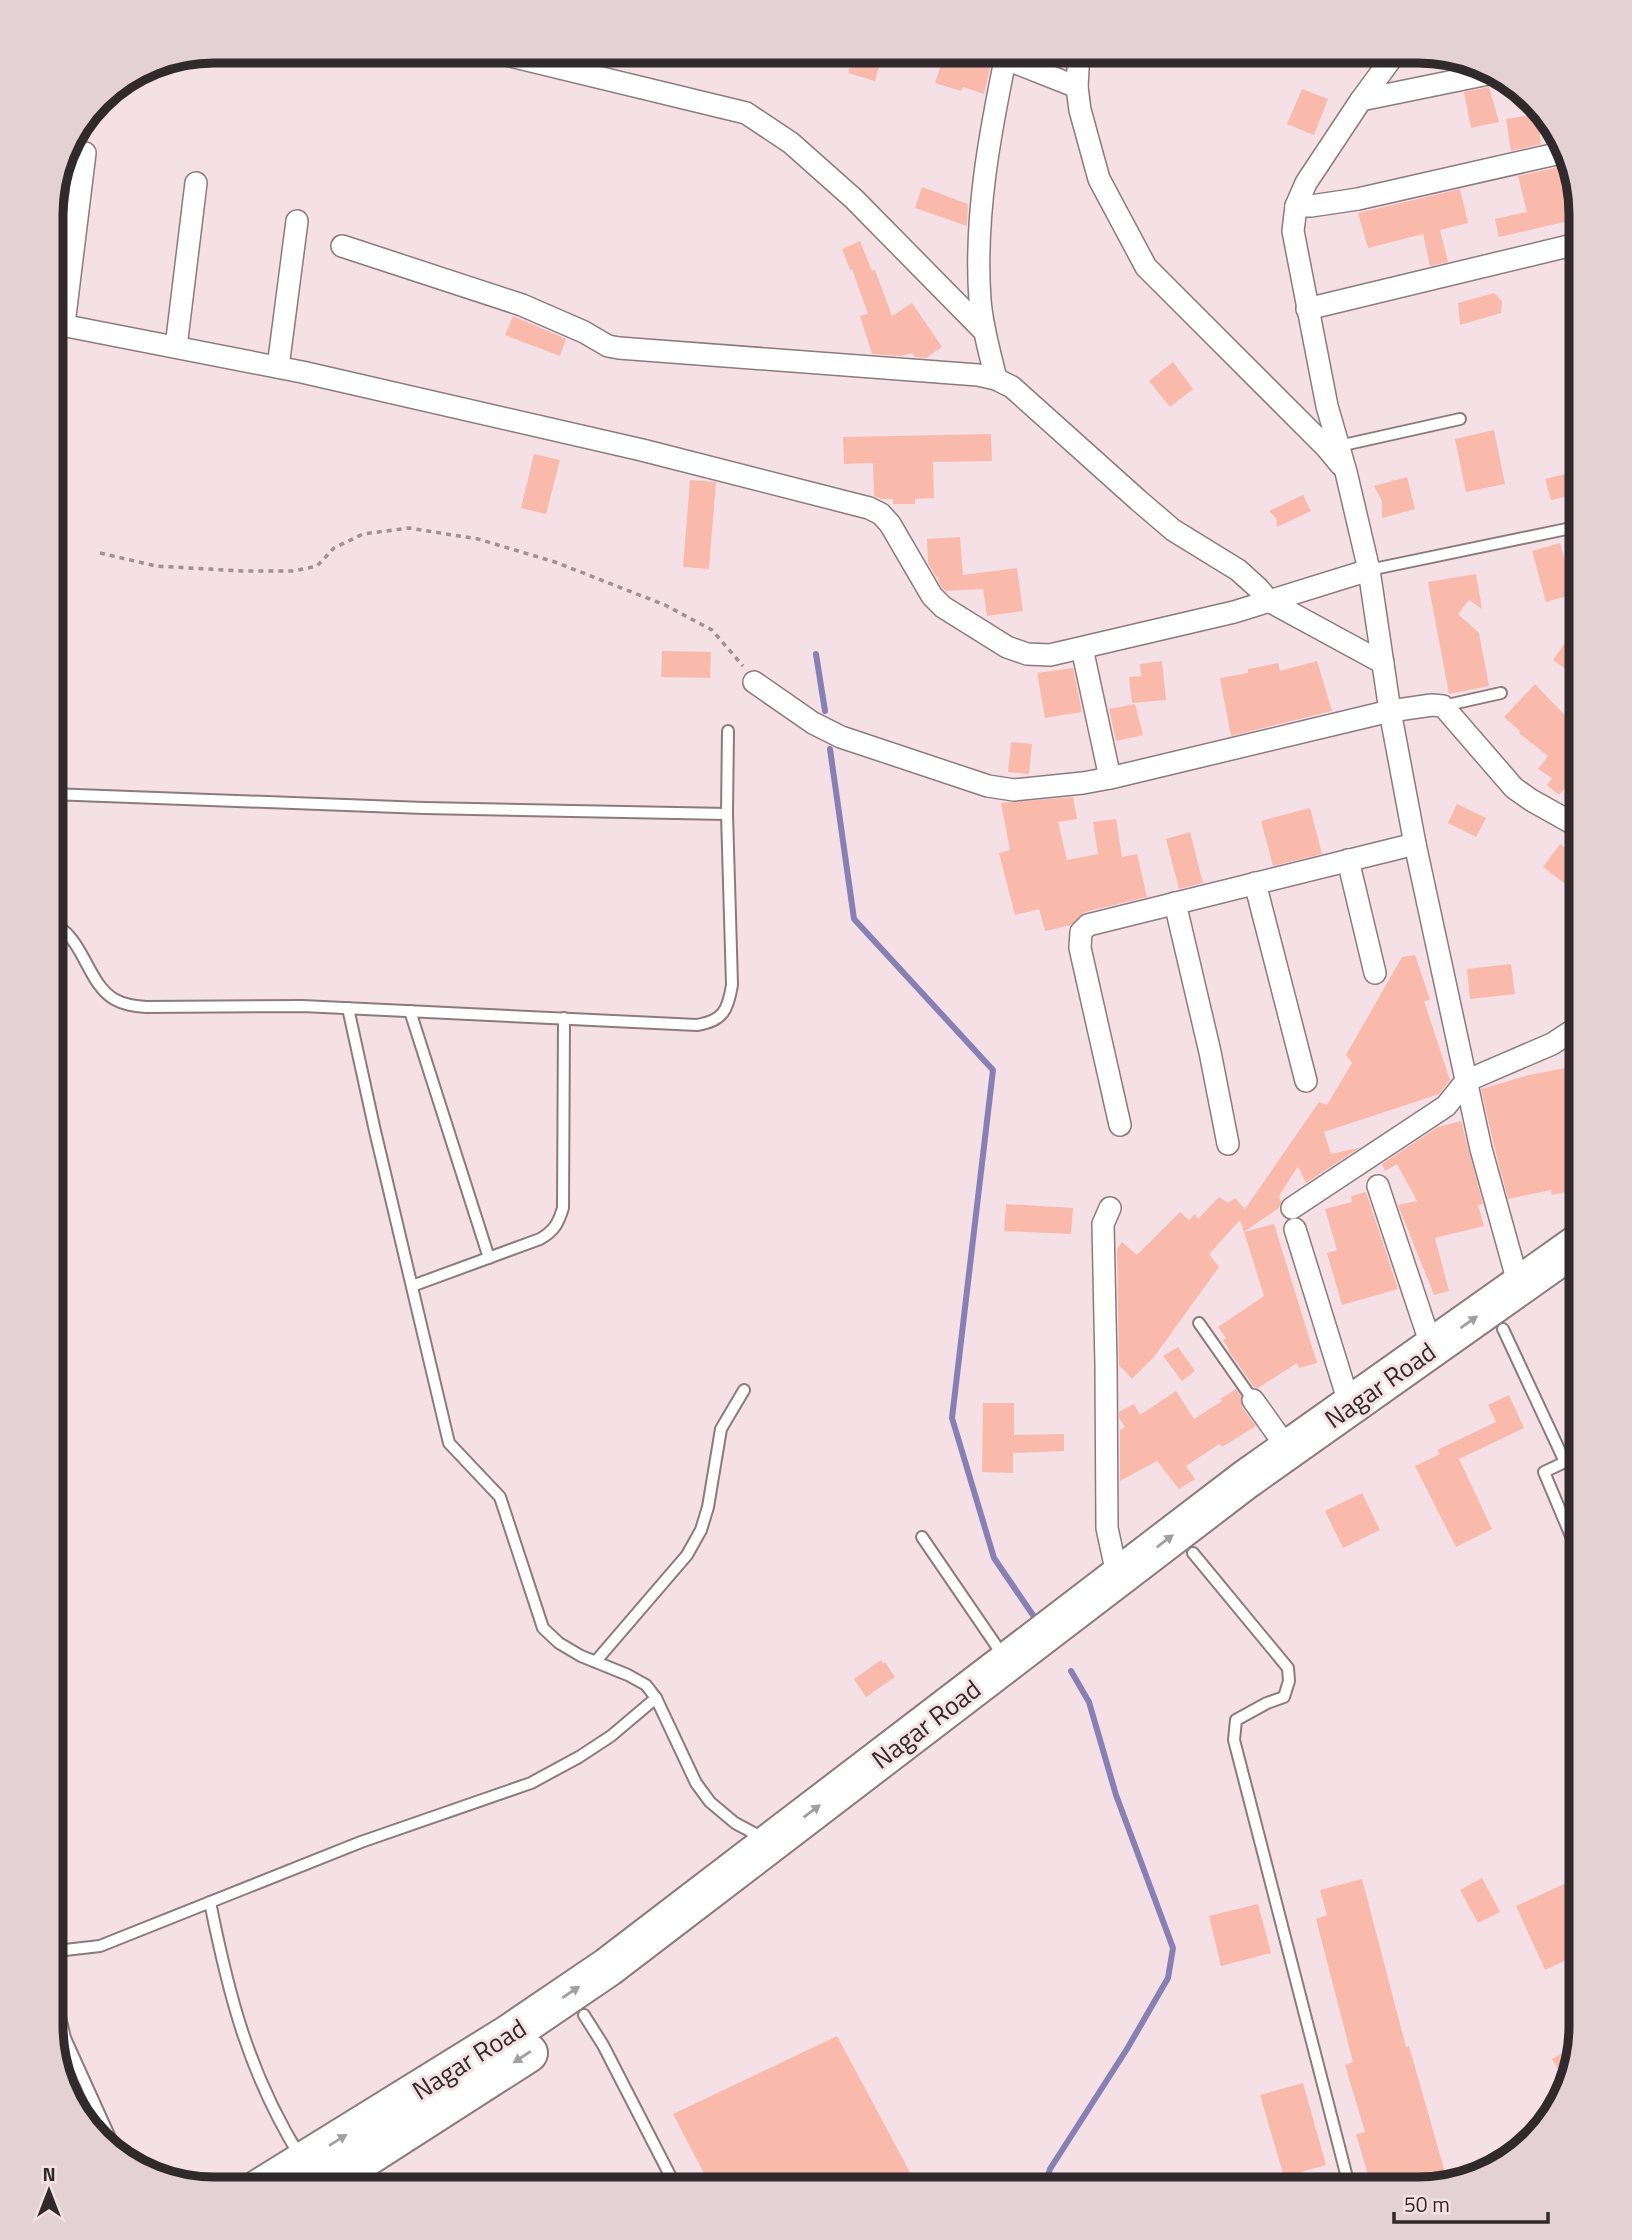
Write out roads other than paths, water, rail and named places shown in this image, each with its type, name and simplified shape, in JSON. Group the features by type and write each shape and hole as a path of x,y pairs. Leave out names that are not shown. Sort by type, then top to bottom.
{"highway":[{"name":"Nagar Road","path":"309,2175 597,1975 1288,1449 1569,1251"},
{"name":"Nagar Road","path":"309,2175 523,2056 625,1988 1261,1500 1569,1282"}],"street":[{"path":"540,63 746,113 792,143 855,199 984,331"},
{"path":"996,379 980,302 978,248 995,107 1005,63"},
{"path":"1025,63 1077,86"},
{"path":"1078,63 1077,86 1080,110 1099,179 1146,267 1326,447 1346,472"},
{"path":"1388,63 1306,183 1296,206 1293,231 1327,406 1369,570 1390,711 1415,844 1481,1149 1519,1286"},
{"path":"1361,100 1478,76"},
{"path":"63,292 85,153"},
{"path":"1296,206 1324,205 1358,199 1557,154"},
{"path":"176,347 196,183"},
{"path":"278,367 297,221"},
{"path":"342,246 522,305 584,332 608,346 978,375 996,379 1012,387 1173,530 1238,570 1269,601 1383,663"},
{"path":"1307,309 1569,246"},
{"path":"63,324 278,367 642,450 869,508 881,514 890,524 932,596 943,607 1007,647 1027,654 1050,655 1234,612 1369,570"},
{"path":"1082,648 1110,778"},
{"path":"754,682 813,723 841,737 988,786 1014,790 1110,778 1390,711 1443,706 1514,788 1569,821"},
{"path":"1120,1125 1080,948 1081,932 1088,925 1415,844"},
{"path":"1348,860 1375,973"},
{"path":"1255,883 1306,1081"},
{"path":"1175,903 1228,1144"},
{"path":"1350,1406 1294,1219 1446,1105 1466,1081 1552,1044 1569,1033"},
{"path":"1378,1185 1432,1348"},
{"path":"1110,1208 1103,1224 1107,1528 1115,1565 1115,1579"},
{"path":"1253,1400 1288,1449"}],"lane":[{"path":"1339,446 1460,419"},
{"path":"1369,570 1569,528"},
{"path":"1443,706 1501,693"},
{"path":"63,932 72,940 103,989 113,999 129,1006 302,1006 697,1025 713,1022 722,1015 730,1001 732,985 727,814 728,731"},
{"path":"63,793 424,808 727,814"},
{"path":"348,1009 366,1097 449,1443 500,1497 543,1628 559,1643 646,1685 656,1698 696,1783 710,1802 735,1823 771,1843"},
{"path":"410,1011 489,1258"},
{"path":"412,1286 540,1239 552,1233 559,1223 563,1208 564,1018"},
{"path":"1199,1323 1253,1400"},
{"path":"1503,1329 1565,1462 1544,1472 1569,1531"},
{"path":"596,1661 687,1555 701,1530 708,1507 721,1429 744,1390"},
{"path":"922,1537 1007,1662"},
{"path":"1193,1553 1288,1668 1289,1681 1284,1697 1236,1720 1234,1741 1347,2177"},
{"path":"63,1950 100,1946 361,1842 531,1783 579,1758 611,1736 656,1698"},
{"path":"210,1902 223,1967 240,2029 263,2091 309,2175"},
{"path":"584,2015 603,2045 671,2177"},
{"path":"63,2030 109,2135"}],"waterway":[{"path":"816,654 825,711"},
{"path":"830,749 854,919 993,1070 952,1418 994,1558 1039,1624"},
{"path":"1048,2177 1168,1978 1173,1948 1116,1795 1089,1702 1071,1671"}]}
